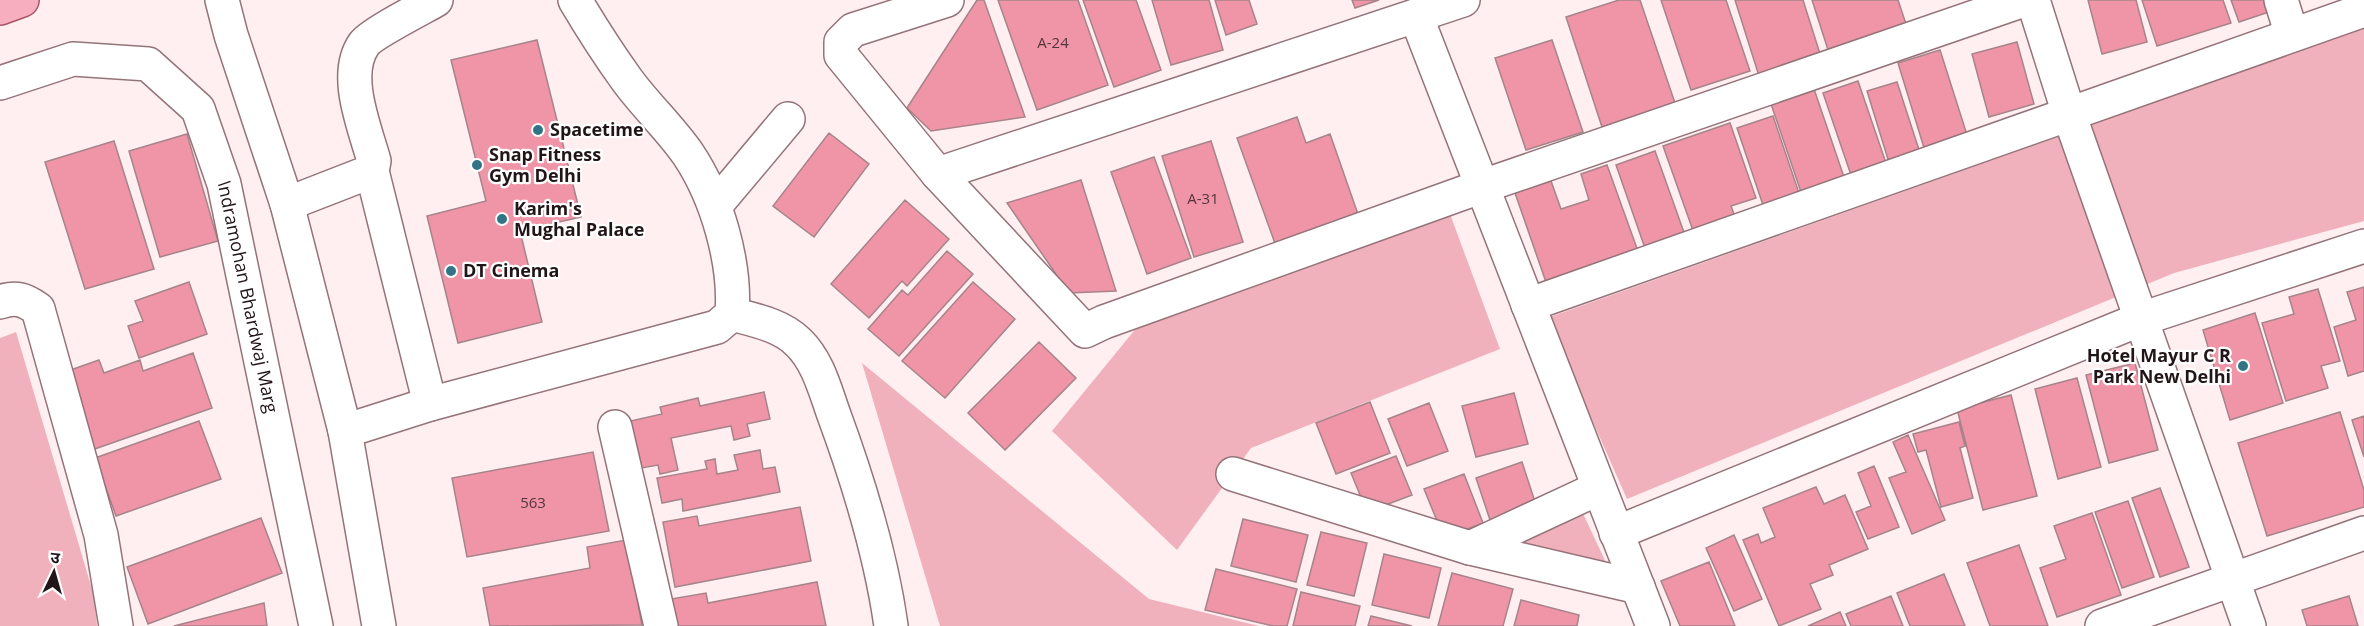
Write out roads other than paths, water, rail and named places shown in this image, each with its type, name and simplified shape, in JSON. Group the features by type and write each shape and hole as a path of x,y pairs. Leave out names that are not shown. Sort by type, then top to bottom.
{"main road":[{"path":"0,8 22,0"}],"street":[{"path":"222,0 231,35 287,204 345,431 379,626"},
{"path":"231,35 244,0"},
{"path":"430,404 372,171 374,161 354,90 357,61 364,43 436,0"},
{"path":"345,431 430,404 717,327 732,314 734,292 715,206 688,155 628,82 575,0"},
{"path":"947,0 853,30 841,42 841,55 938,174 1085,331 1104,322 1482,186 2024,0"},
{"path":"938,174 1463,0"},
{"path":"2033,0 2069,114 2248,626"},
{"path":"2281,0 2292,35"},
{"path":"1528,304 2364,10"},
{"path":"1416,16 1653,626"},
{"name":"Indramohan Bhardwaj Marg","path":"0,83 73,59 148,64 198,109 224,184 316,626"},
{"path":"715,206 788,119"},
{"path":"287,204 372,171"},
{"path":"1617,533 2141,319 2364,246"},
{"path":"0,302 7,299 23,299 38,309 100,535 116,626"},
{"path":"732,314 769,324 798,341 816,366 856,476 886,594 891,626"},
{"path":"615,427 661,626"},
{"path":"1233,474 1470,548 1638,587"},
{"path":"1470,548 1599,488"},
{"path":"2102,626 2364,533"}],"place":[{"name":"Spacetime","path":"538,130"},
{"name":"Snap Fitness Gym Delhi","path":"477,165"},
{"name":"Karim's Mughal Palace","path":"502,219"},
{"name":"DT Cinema","path":"451,271"},
{"name":"Hotel Mayur C R Park New Delhi","path":"2243,366"}]}
